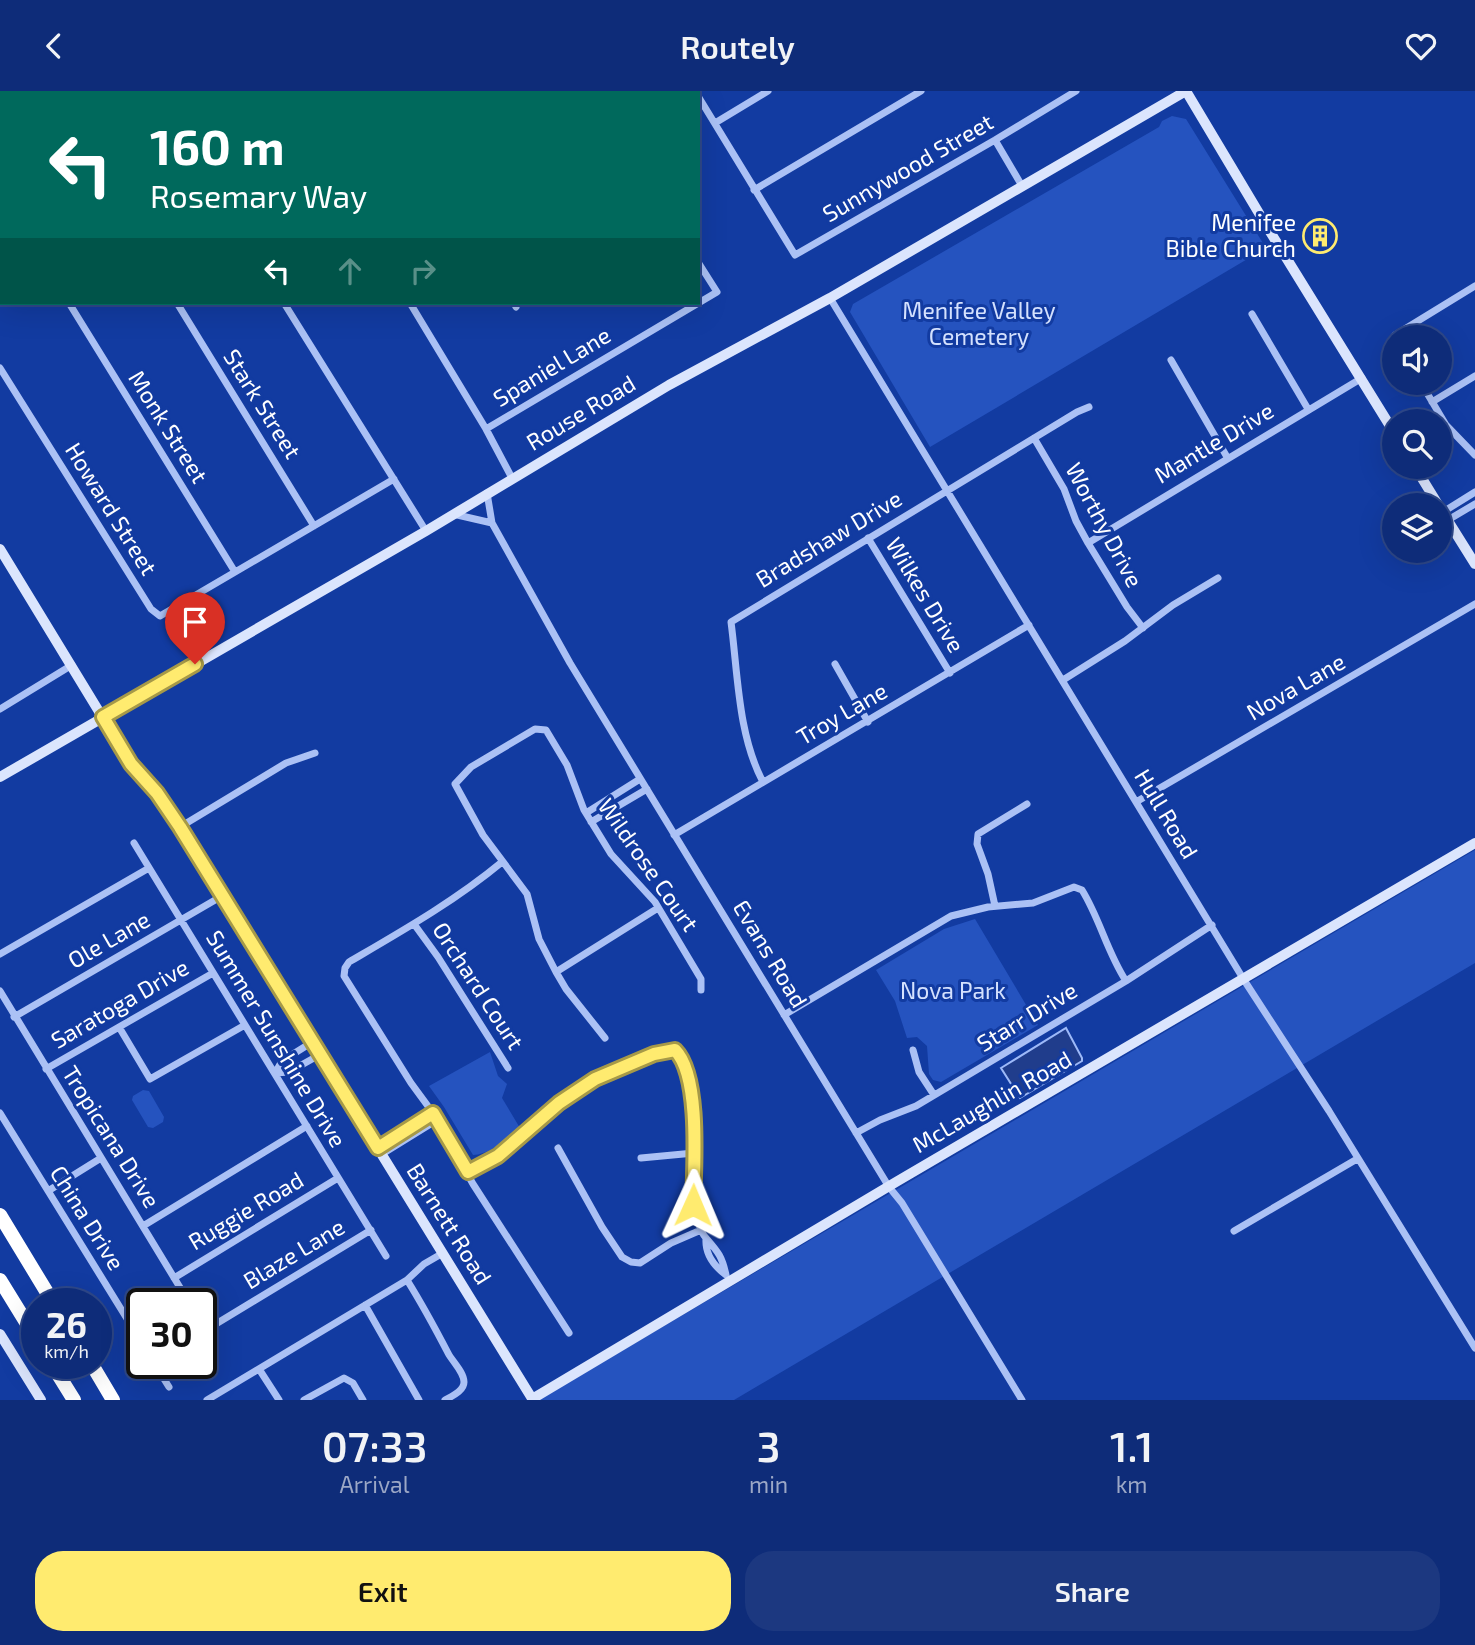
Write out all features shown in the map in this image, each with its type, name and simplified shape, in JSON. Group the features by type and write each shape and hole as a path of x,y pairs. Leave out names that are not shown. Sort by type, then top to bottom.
{"highway":[{"path":"0,1215 44,1288"},
{"path":"0,1280 21,1314"},
{"path":"61,1379 74,1400"},
{"path":"101,1379 113,1400"}],"street":[{"path":"715,123 768,91"},
{"path":"700,99 754,190 921,91"},
{"name":"Sunnywood Street","path":"754,190 794,255 995,141 1076,91"},
{"path":"1186,91 1382,412"},
{"name":"Rouse Road","path":"0,777 426,531 669,385 830,298 1186,91"},
{"path":"995,141 1022,186"},
{"name":"Spaniel Lane","path":"700,265 716,292 700,302"},
{"path":"1413,325 1475,286"},
{"name":"Hull Road","path":"830,298 1244,980 1329,1111 1475,1348"},
{"name":"Monk Street","path":"70,305 234,572"},
{"name":"Stark Street","path":"178,305 314,526"},
{"path":"285,305 426,531"},
{"path":"411,305 486,429 512,478"},
{"name":"Spaniel Lane","path":"486,429 694,305"},
{"path":"1252,314 1308,409"},
{"path":"1171,360 1227,457"},
{"name":"Howard Street","path":"0,368 151,609 160,616 394,479"},
{"path":"1432,402 1475,376"},
{"name":"Mantle Drive","path":"1087,543 1362,378"},
{"path":"1428,395 1447,425 1475,455"},
{"name":"Bradshaw Drive","path":"764,782 756,769 745,731 731,622 1089,407"},
{"name":"Worthy Drive","path":"1034,439 1064,489 1087,543 1143,628"},
{"path":"1452,505 1475,492"},
{"name":"Evans Road","path":"487,493 492,523 570,663 889,1187 902,1203 1023,1400"},
{"path":"1452,509 1475,504"},
{"path":"453,515 492,523"},
{"path":"1452,527 1475,564"},
{"name":"Wilkes Drive","path":"868,538 950,673"},
{"name":"Barnett Road","path":"0,548 131,764 157,793 180,827 314,1041 532,1400"},
{"path":"1063,680 1143,628 1173,605 1218,578"},
{"name":"Nova Lane","path":"1136,802 1475,604"},
{"name":"Troy Lane","path":"674,835 1029,625"},
{"path":"835,664 868,722"},
{"path":"0,709 72,665"},
{"name":"Wildrose Court","path":"502,862 454,784 471,767 540,728 550,735 561,753 586,813 611,854 658,908 701,979 701,990"},
{"path":"180,827 286,763 315,753"},
{"path":"586,813 640,779"},
{"path":"591,822 646,789"},
{"path":"995,906 988,874 977,844 978,834 1027,804"},
{"name":"Summer Sunshine Drive","path":"134,843 386,1256"},
{"name":"McLaughlin Road","path":"532,1400 728,1278 889,1187 1475,843"},
{"path":"569,1333 344,976 345,968 349,962 414,924 502,862 527,894 539,939 556,972 566,989 605,1038"},
{"path":"0,954 149,868"},
{"path":"784,1015 951,916 995,906 1033,903 1074,887 1082,890 1112,957 1126,981"},
{"name":"Ole Lane","path":"14,1017 222,896"},
{"path":"556,972 658,908"},
{"name":"Orchard Court","path":"414,924 508,1068"},
{"name":"Starr Drive","path":"856,1133 880,1119 916,1106 1126,981 1212,925"},
{"name":"Saratoga Drive","path":"46,1069 213,973"},
{"name":"Tropicana Drive","path":"0,991 180,1288"},
{"path":"119,1027 150,1079 245,1025"},
{"path":"275,1073 282,1061 314,1041"},
{"path":"468,1172 498,1156 559,1103 595,1079 654,1054 675,1050 683,1060 692,1090 693,1205 706,1239 706,1249 717,1268 728,1278"},
{"path":"913,1050 919,1072 934,1095"},
{"path":"275,1073 289,1072 321,1053"},
{"name":"China Drive","path":"0,1113 126,1317"},
{"path":"380,1151 435,1117"},
{"path":"143,1226 307,1126"},
{"path":"558,1149 622,1257 640,1263 671,1243 701,1230"},
{"path":"641,1158 694,1153"},
{"path":"48,1191 101,1158"},
{"path":"1234,1231 1357,1159"},
{"name":"Ruggie Road","path":"174,1278 338,1178"},
{"name":"Blaze Lane","path":"217,1324 371,1230"},
{"path":"207,1400 221,1397 259,1369 407,1280 424,1264 443,1254"},
{"path":"407,1280 439,1331 448,1354 464,1380 460,1391 445,1400"},
{"path":"365,1305 419,1400"},
{"path":"0,1334 41,1400"},
{"path":"259,1369 279,1400"},
{"path":"304,1400 344,1378 353,1383 363,1400"},
{"path":"164,1379 169,1387"}],"green space":[{"name":"Menifee Valley Cemetery","path":"1172,116 1186,119 1266,248 930,447 850,312 853,304 1159,127 1162,121"},
{"path":"1475,850 1475,963 734,1400 538,1400"},
{"name":"Nova Park","path":"975,919 1038,1025 941,1082 933,1080 929,1074 927,1046 917,1037 907,1038 895,1001 876,970 944,929"},
{"path":"490,1052 498,1076 507,1084 502,1098 520,1128 492,1149 473,1155 429,1086"},
{"path":"143,1090 149,1091 164,1117 163,1122 153,1128 148,1127 132,1100 133,1096"}],"shaded area":[{"path":"1066,1028 1082,1061 1020,1098 1001,1068"}],"place":[{"name":"Menifee Bible Church","path":"1320,236"}],"route":[{"path":"195,664 103,717 131,764 157,793 180,827 378,1148 433,1113 468,1172 498,1156 559,1103 595,1079 654,1054 675,1050 683,1060 692,1090 693,1205"}]}
